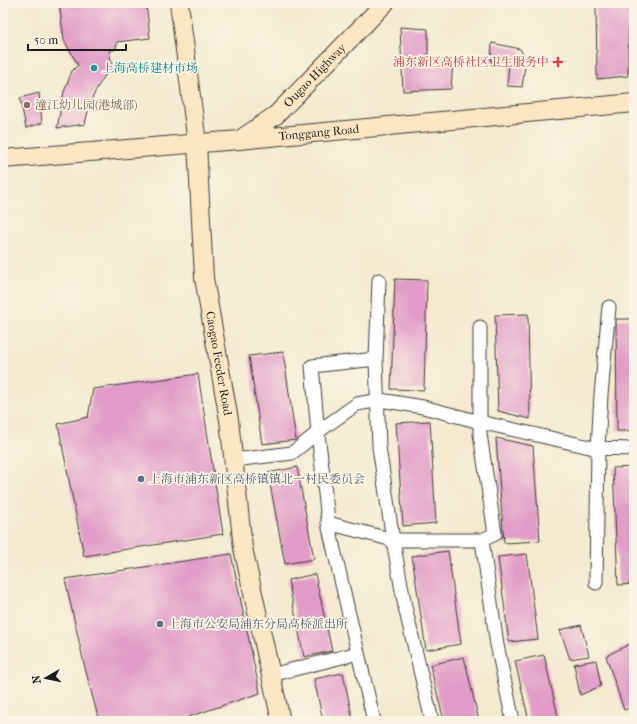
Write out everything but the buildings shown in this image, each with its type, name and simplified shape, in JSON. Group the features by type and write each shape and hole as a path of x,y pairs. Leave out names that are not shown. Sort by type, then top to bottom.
{"street":[{"name":"Caogao Feeder Road","path":"179,3 197,143 204,278 229,420 243,548 281,721"},
{"name":"Ougao Highway","path":"239,140 276,115 385,3"},
{"name":"Tonggang Road","path":"3,158 239,140 634,103"},
{"path":"379,280 376,359 379,447 405,607 432,721"},
{"path":"596,583 598,448 609,307"},
{"path":"328,523 393,540 482,540 495,534 480,434 480,327"},
{"path":"374,721 328,523 312,366 376,359"},
{"path":"234,460 292,453 357,404 378,400 423,407 480,422 598,448 634,449"},
{"path":"482,540 497,645 513,721"},
{"path":"271,675 358,653"}],"place":[{"name":"浦东新区高桥社区卫生服务中","path":"558,62"},
{"name":"上海高桥建材市场","path":"94,68"},
{"name":"潼江幼儿园(港城部)","path":"27,105"},
{"name":"上海市浦东新区高桥镇镇北一村民委员会","path":"141,479"},
{"name":"上海市公安局浦东分局高桥派出所","path":"160,624"}]}
